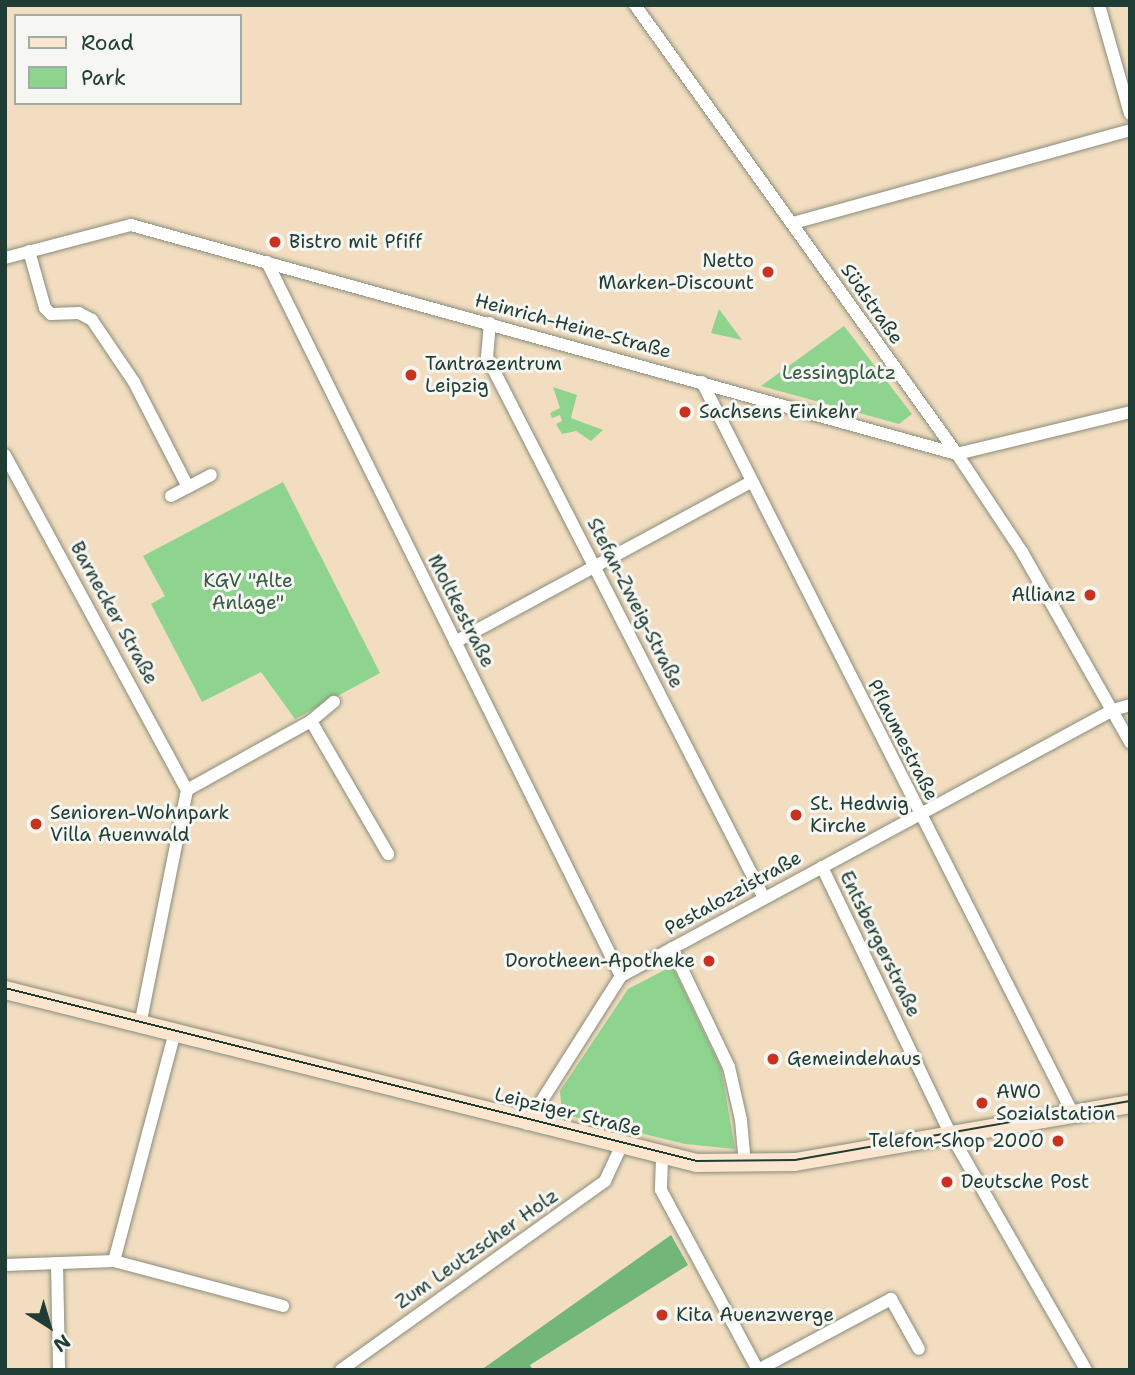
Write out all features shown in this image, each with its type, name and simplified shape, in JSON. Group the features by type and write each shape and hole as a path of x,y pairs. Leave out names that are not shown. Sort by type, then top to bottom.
{"street":[{"name":"Südstraße","path":"635,5 957,454 1022,552 1130,743"},
{"path":"1099,5 1130,114"},
{"path":"793,223 1130,130"},
{"name":"Heinrich-Heine-Straße","path":"5,258 131,225 957,454 1130,412"},
{"path":"29,251 45,308 51,314 79,313 92,320 134,382 188,487"},
{"name":"Moltkestraße","path":"267,262 621,976"},
{"name":"Stefan-Zweig-Straße","path":"490,323 487,357 764,898"},
{"name":"Pflaumestraße","path":"702,382 749,483 1073,1114"},
{"name":"Barnecker Straße","path":"5,456 187,790"},
{"path":"171,496 211,475"},
{"path":"455,642 749,483"},
{"path":"140,1026 187,790 310,721 334,702"},
{"name":"Pestalozzistraße","path":"527,1124 621,976 1113,710 1130,705"},
{"path":"310,721 388,854"},
{"name":"Entsbergerstraße","path":"822,867 951,1135 1086,1370"},
{"path":"672,948 729,1067 741,1120 745,1165"},
{"name":"Leipziger Straße","path":"5,990 662,1157 745,1165 795,1163 1130,1104"},
{"path":"114,1261 174,1035"},
{"name":"Zum Leutzscher Holz","path":"341,1370 605,1181 621,1147"},
{"path":"662,1157 661,1191 758,1370 891,1299 919,1349"},
{"path":"5,1265 114,1261 283,1306"},
{"path":"57,1263 59,1370"}],"green space":[{"path":"719,309 742,340 711,333"},
{"name":"Lessingplatz","path":"844,326 912,414 899,424 761,386"},
{"path":"553,387 577,395 571,418 603,430 591,441 576,431 562,434 556,424 562,421 560,415 552,418 550,413 560,408"},
{"name":"KGV \"Alte Anlage\"","path":"283,482 380,673 295,719 261,672 202,702 151,604 165,596 143,556"},
{"path":"672,966 721,1068 735,1149 685,1144 562,1114 560,1091 628,989"},
{"path":"671,1235 688,1265 530,1365 533,1370 481,1370"}],"tram line":[{"path":"5,988 697,1161 795,1160 1130,1101"}],"place":[{"name":"Bistro mit Pfiff","path":"275,242"},
{"name":"Netto Marken-Discount","path":"768,272"},
{"name":"Tantrazentrum Leipzig","path":"411,375"},
{"name":"Sachsens Einkehr","path":"685,412"},
{"name":"Allianz","path":"1090,595"},
{"name":"St. Hedwig Kirche","path":"796,815"},
{"name":"Senioren-Wohnpark Villa Auenwald","path":"36,824"},
{"name":"Dorotheen-Apotheke","path":"709,961"},
{"name":"Gemeindehaus","path":"773,1059"},
{"name":"AWO Sozialstation","path":"982,1103"},
{"name":"Telefon-Shop 2000","path":"1058,1141"},
{"name":"Deutsche Post","path":"947,1182"},
{"name":"Kita Auenzwerge","path":"662,1315"}]}
